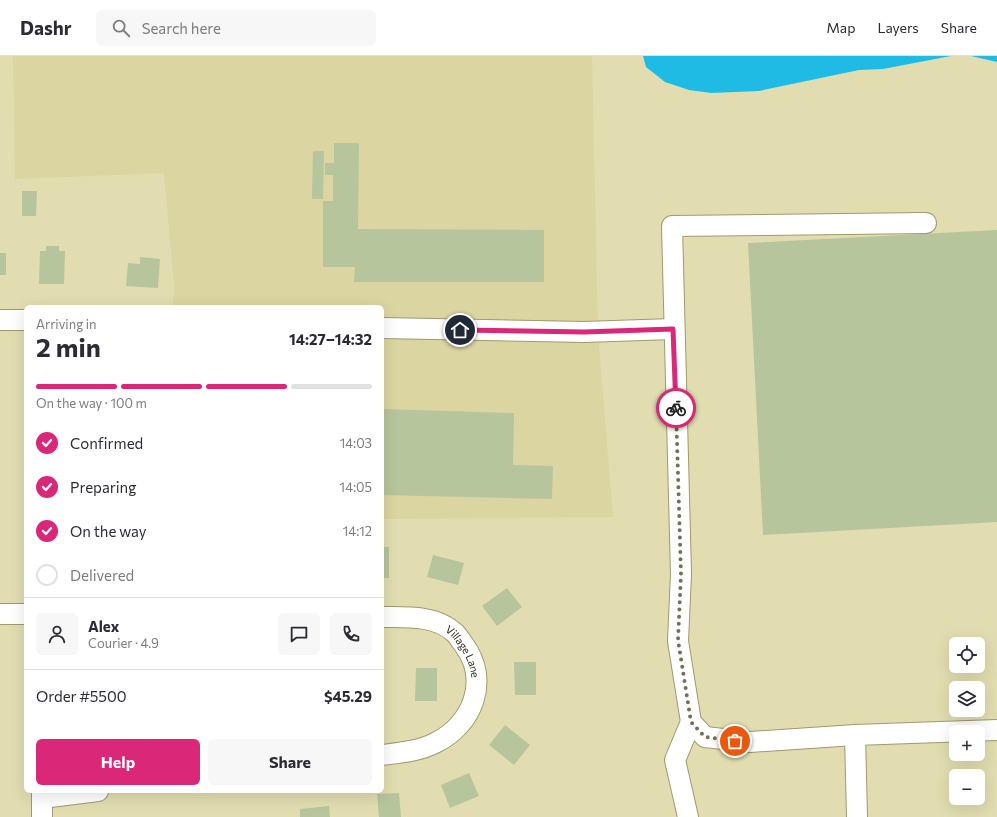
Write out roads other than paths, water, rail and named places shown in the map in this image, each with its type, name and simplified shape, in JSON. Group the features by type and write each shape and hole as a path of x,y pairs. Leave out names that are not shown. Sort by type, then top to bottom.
{"street":[{"path":"688,817 675,760 691,722 678,640 681,574 673,329 672,226 926,223"},
{"path":"0,320 24,320"},
{"path":"384,328 584,332 673,329"},
{"path":"0,614 24,614"},
{"name":"Village Lane","path":"384,617 415,617 435,622 454,632 469,652 476,671 477,692 470,711 458,728 435,743 384,755"},
{"path":"691,722 705,737 750,742 855,734 997,730"},
{"path":"855,734 857,817"},
{"path":"42,802 88,793"}],"water":[{"path":"643,56 951,56 883,69 859,70 759,91 711,93 689,90 665,82 646,67"},
{"path":"971,56 997,56 997,62"}]}
